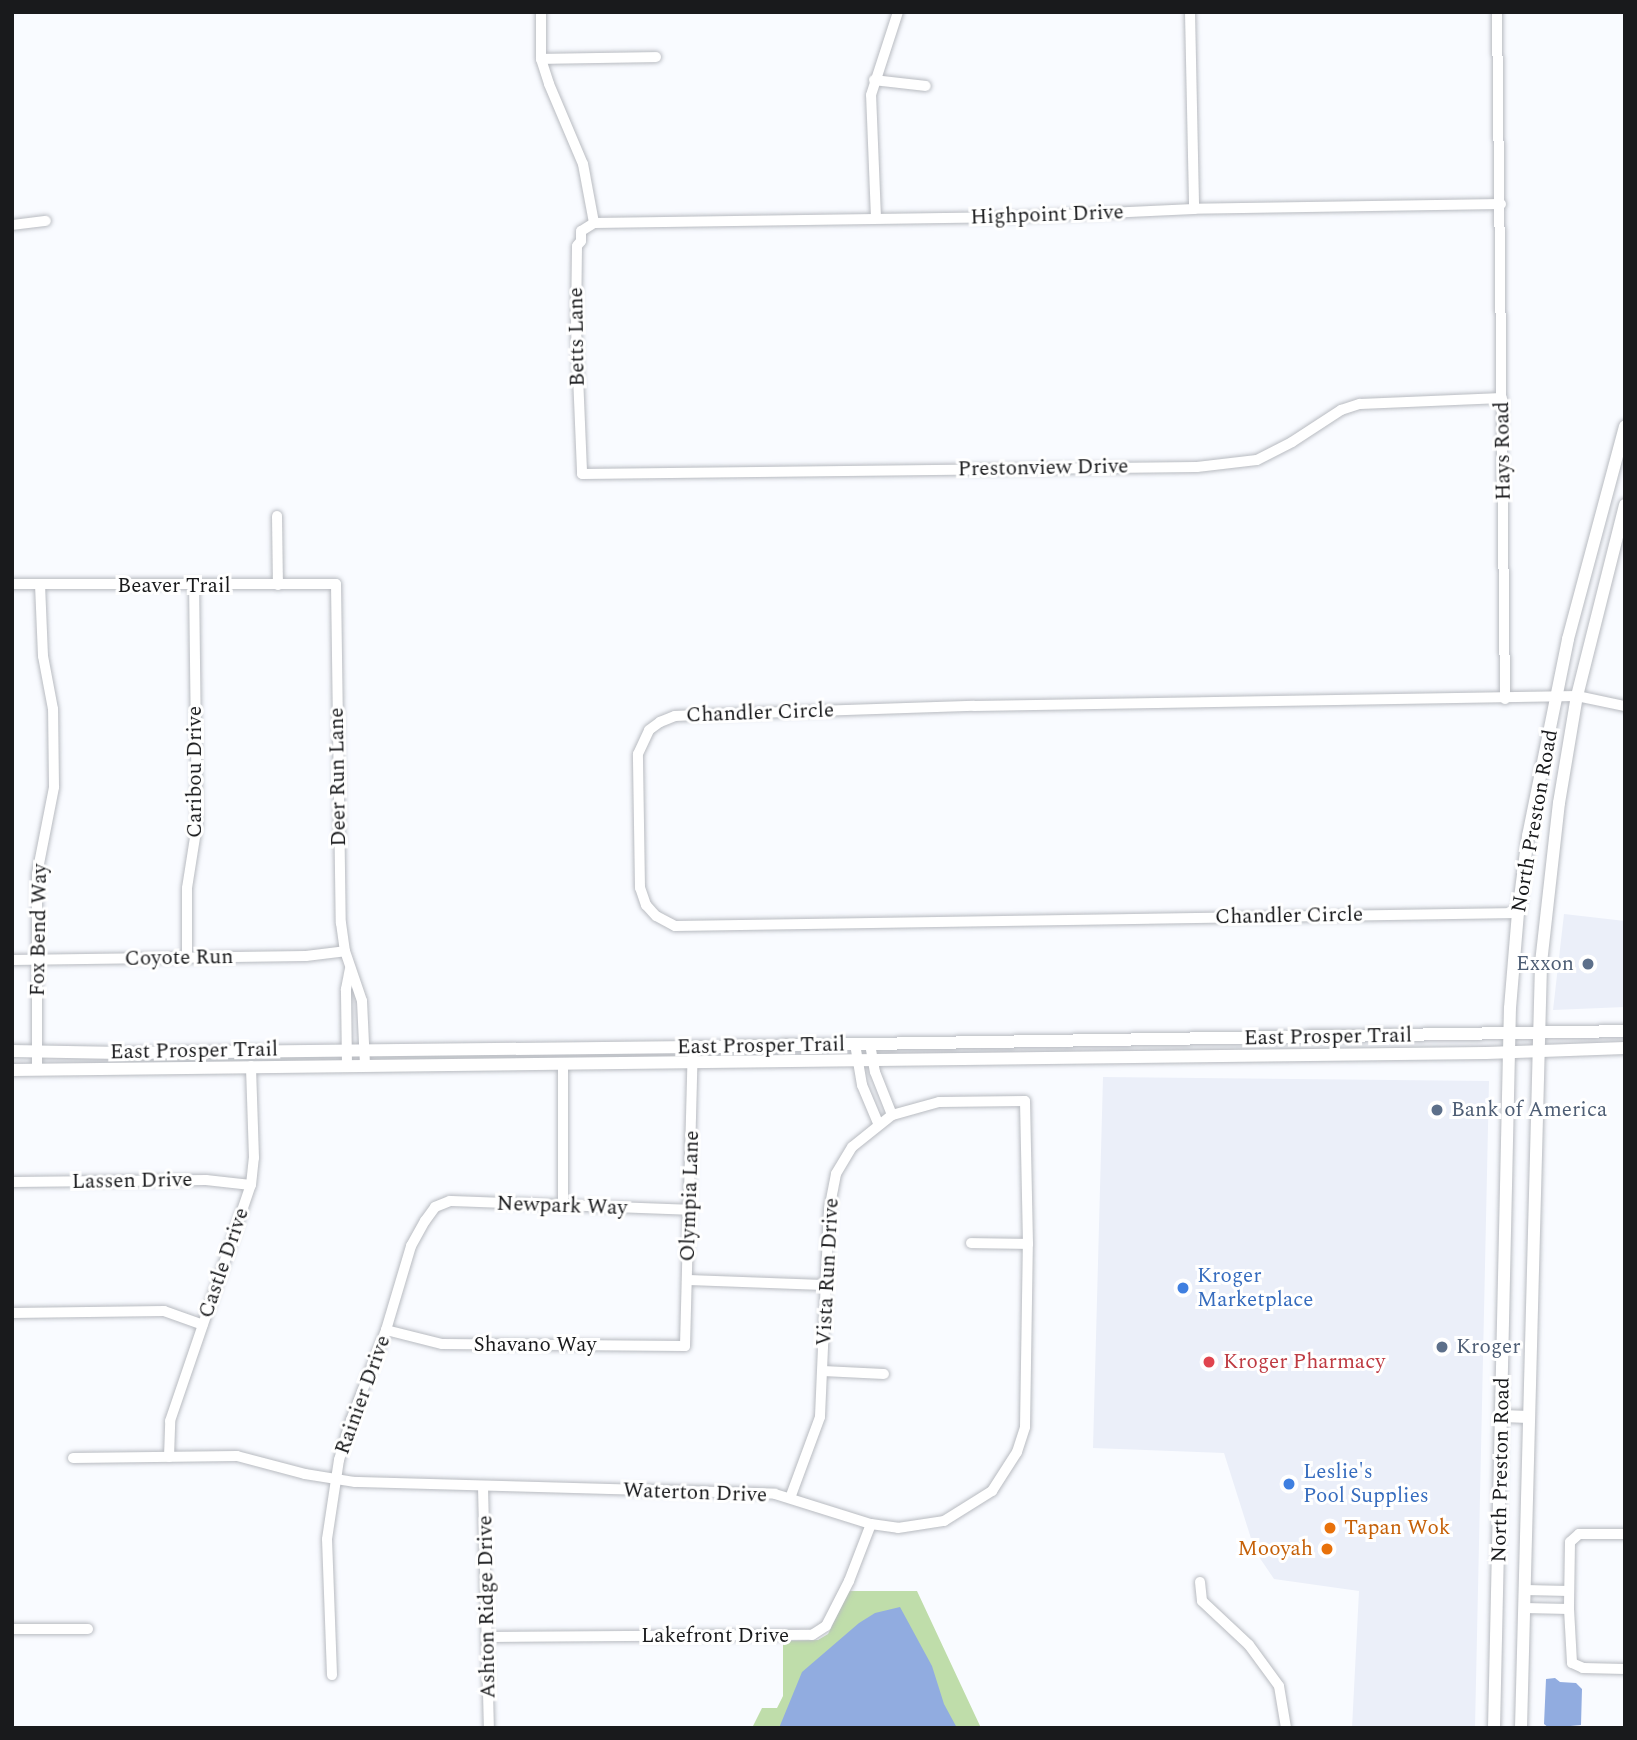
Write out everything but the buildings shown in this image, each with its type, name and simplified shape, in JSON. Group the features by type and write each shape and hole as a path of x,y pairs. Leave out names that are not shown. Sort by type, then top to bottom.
{"main road":[{"name":"North Preston Road","path":"1494,1728 1511,1034 1518,913 1528,836 1556,698 1584,571 1625,427"},
{"name":"North Preston Road","path":"1521,1728 1537,1033 1549,879 1577,696 1624,507"},
{"name":"East Prosper Trail","path":"12,1051 122,1053 693,1047 1625,1031"},
{"path":"1266,1055 1267,1037"},
{"name":"East Prosper Trail","path":"12,1070 1511,1052 1625,1048"},
{"path":"1502,1416 1529,1417"}],"street":[{"path":"541,12 541,59 583,164 594,223"},
{"path":"876,218 870,108 874,80 898,12"},
{"path":"1190,12 1194,209"},
{"name":"Hays Road","path":"1497,12 1505,699"},
{"path":"541,59 656,57"},
{"path":"874,80 926,86"},
{"name":"Highpoint Drive","path":"594,223 1015,217 1194,209 1501,204"},
{"path":"12,225 46,221"},
{"name":"Betts Lane","path":"580,459 577,246 581,241 581,231 594,223"},
{"name":"Prestonview Drive","path":"580,459 582,474 643,475 1197,467 1257,460 1292,442 1341,410 1360,404 1502,398"},
{"path":"277,516 278,585"},
{"name":"Beaver Trail","path":"12,584 336,584"},
{"name":"Fox Bend Way","path":"37,1070 37,874 54,787 53,709 43,656 40,584"},
{"name":"Deer Run Lane","path":"336,584 340,888 345,951 362,1001 365,1064"},
{"name":"Caribou Drive","path":"187,958 187,888 197,825 194,586"},
{"name":"Chandler Circle","path":"1518,913 675,926 656,916 646,905 640,888 638,754 649,730 675,716 974,706 1577,696 1625,706"},
{"name":"Coyote Run","path":"12,960 306,956 345,951"},
{"name":"Deer Run Lane","path":"347,1065 346,989 350,969"},
{"path":"855,1044 868,1104 878,1124"},
{"path":"870,1044 883,1097 892,1115"},
{"name":"Olympia Lane","path":"685,1346 693,1047"},
{"path":"563,1063 563,1206"},
{"name":"Castle Drive","path":"169,1457 170,1421 251,1185 254,1158 251,1066"},
{"name":"Vista Run Drive","path":"790,1498 820,1417 829,1210 836,1174 852,1147 892,1115 939,1102 1025,1101"},
{"name":"Waterton Drive","path":"73,1458 236,1456 336,1479 483,1487 775,1494 871,1524 898,1528 944,1521 992,1491 1017,1452 1025,1427 1028,1244 1025,1101"},
{"name":"Lassen Drive","path":"12,1182 206,1180 251,1185"},
{"name":"Newpark Way","path":"435,1208 450,1201 690,1210"},
{"name":"Rainier Drive","path":"331,1675 327,1539 336,1479 351,1420 386,1330 411,1246 435,1208"},
{"path":"971,1243 1028,1244"},
{"path":"687,1280 825,1285"},
{"path":"12,1313 164,1311 203,1325"},
{"name":"Shavano Way","path":"386,1330 442,1344 685,1346"},
{"path":"823,1371 884,1374"},
{"name":"Ashton Ridge Drive","path":"483,1487 489,1728"},
{"name":"Lakefront Drive","path":"488,1637 812,1635 826,1626 849,1581 871,1524"},
{"path":"1625,1534 1586,1533 1574,1537 1569,1549 1569,1653 1573,1663 1583,1668 1625,1669"},
{"path":"1200,1582 1202,1601 1249,1645 1279,1686 1286,1728"},
{"path":"1525,1590 1569,1591"},
{"path":"1524,1608 1569,1609"},
{"path":"12,1629 88,1629"}],"shaded area":[{"path":"1564,914 1625,921 1625,1007 1553,1010"},
{"path":"1103,1077 1489,1081 1475,1728 1352,1728 1359,1591 1274,1579 1255,1551 1224,1453 1093,1448"}],"green space":[{"path":"849,1591 917,1591 981,1728 752,1728 762,1708 777,1708 783,1696 783,1641 818,1640 828,1634"}],"water":[{"path":"900,1607 932,1666 944,1704 957,1728 779,1728 802,1672 859,1623 875,1613"},
{"path":"1555,1678 1560,1682 1576,1683 1582,1689 1581,1725 1549,1728 1544,1724 1546,1679"}],"place":[{"name":"Exxon","path":"1588,964"},
{"name":"Bank of America","path":"1437,1110"},
{"name":"Kroger Marketplace","path":"1183,1288"},
{"name":"Kroger","path":"1442,1347"},
{"name":"Kroger Pharmacy","path":"1209,1362"},
{"name":"Leslie's Pool Supplies","path":"1289,1484"},
{"name":"Tapan Wok","path":"1330,1528"},
{"name":"Mooyah","path":"1327,1549"}]}
